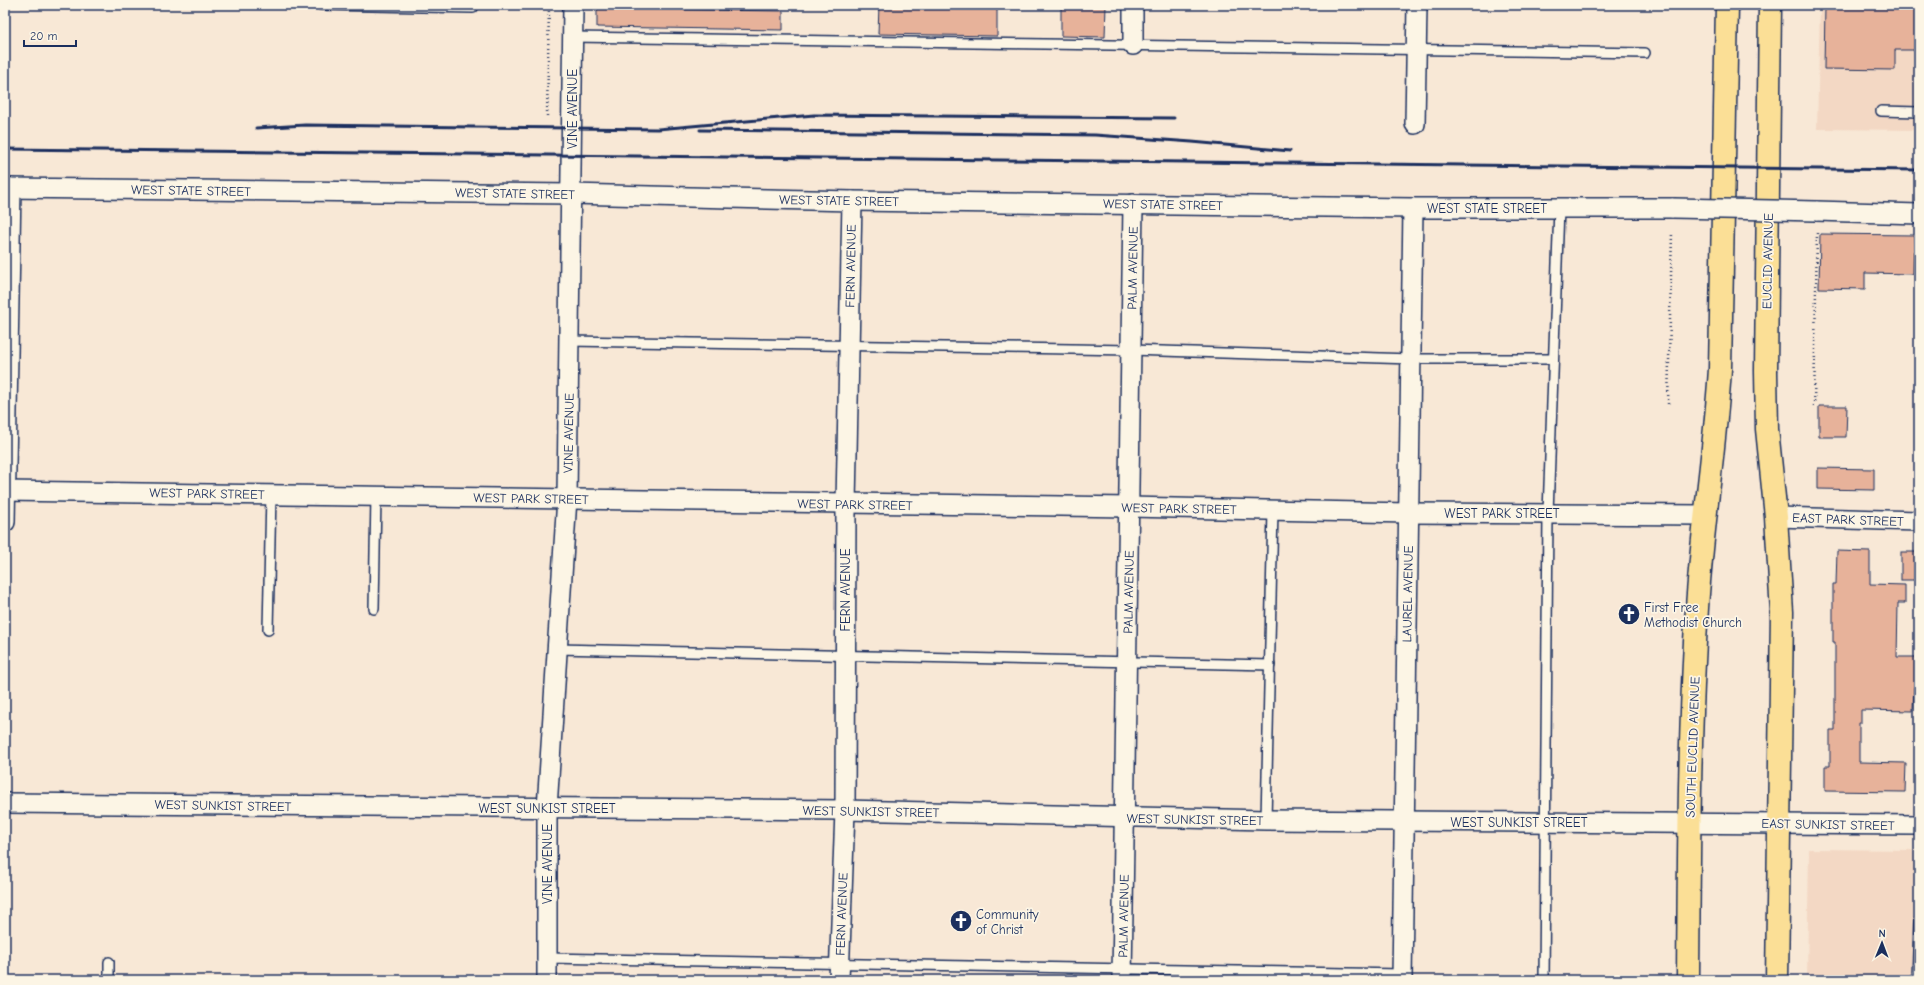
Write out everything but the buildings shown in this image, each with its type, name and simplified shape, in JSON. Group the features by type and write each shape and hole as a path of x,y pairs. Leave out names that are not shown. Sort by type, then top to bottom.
{"main road":[{"path":"1704,515 1716,429 1720,369 1727,5"},
{"name":"EUCLID AVENUE","path":"1770,5 1766,371 1767,429 1776,517"},
{"name":"SOUTH EUCLID AVENUE","path":"1688,980 1690,822 1697,608 1704,515"},
{"path":"1776,517 1782,612 1777,980"}],"street":[{"name":"VINE AVENUE","path":"547,980 547,808 567,498 572,194 573,5"},
{"path":"1133,5 1133,45"},
{"path":"1415,124 1417,5"},
{"path":"5,522 8,188"},
{"name":"WEST STATE STREET","path":"8,188 572,194 852,201 1413,208 1673,208 1919,214"},
{"name":"FERN AVENUE","path":"840,972 845,810 846,504 852,201"},
{"name":"PALM AVENUE","path":"1122,974 1133,204"},
{"name":"LAUREL AVENUE","path":"1402,977 1403,822 1413,208"},
{"name":"WEST PARK STREET","path":"5,491 567,498 1408,513 1704,515"},
{"name":"EAST PARK STREET","path":"1776,517 1919,521"},
{"name":"WEST SUNKIST STREET","path":"5,803 845,810 1124,818 1403,822 1737,823"},
{"name":"EAST SUNKIST STREET","path":"1737,823 1919,825"}],"lane":[{"path":"321,5 473,8 473,5"},
{"path":"573,36 1645,53"},
{"path":"1881,111 1919,112"},
{"path":"1544,980 1544,822 1548,513 1559,208"},
{"path":"569,342 1131,350 1411,359 1553,359"},
{"path":"268,630 271,494"},
{"path":"374,609 376,496"},
{"path":"1266,820 1273,510"},
{"path":"557,650 1270,665"},
{"path":"1917,980 1919,922"},
{"path":"547,958 840,972 1402,977"},
{"path":"109,962 109,980"}],"path":[{"path":"547,116 549,5"},
{"path":"1668,404 1672,232"},
{"path":"1814,406 1817,232"}],"shaded area":[{"path":"1820,5 1919,5 1919,130 1817,129"},
{"path":"1809,849 1914,850 1913,980 1807,980"}],"railway":[{"path":"256,128 305,125 658,129 814,115 1174,118"},
{"path":"700,130 1095,135 1290,151"},
{"path":"5,149 1919,170"}],"place":[{"name":"First Free Methodist Church","path":"1629,614"},
{"name":"Community of Christ","path":"961,921"}]}
